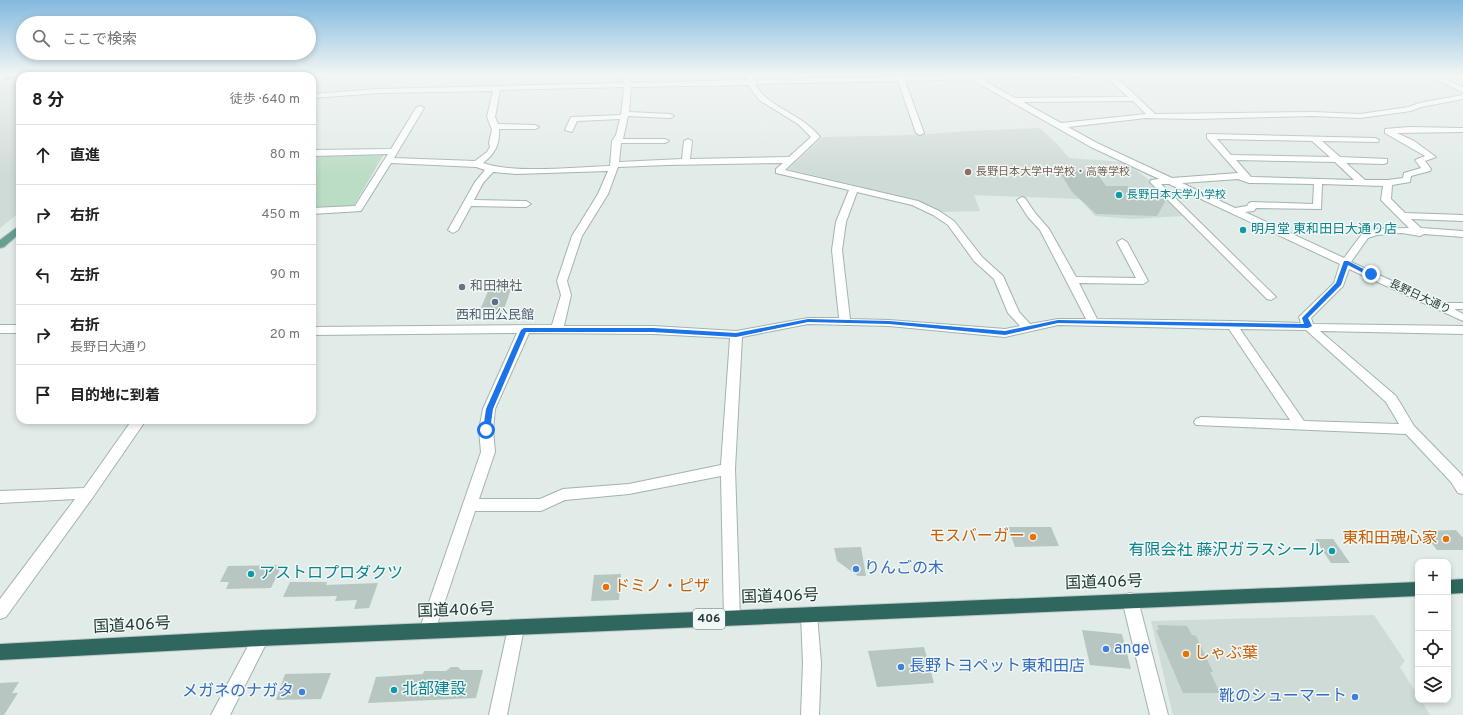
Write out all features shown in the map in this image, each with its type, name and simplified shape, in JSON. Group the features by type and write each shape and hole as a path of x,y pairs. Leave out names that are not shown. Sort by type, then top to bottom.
{"highway":[{"path":"1451,587 1463,586"},
{"name":"国道406号","path":"0,652 261,638 1415,589"}],"main road":[{"path":"0,237 16,224"},
{"path":"0,245 16,231"}],"street":[{"path":"477,164 490,154 494,148 493,143 496,130 491,117 494,107"},
{"path":"557,329 566,295 562,281 578,236 603,194 614,167 616,141 623,126 625,107"},
{"path":"775,107 802,122 816,137 779,171 915,203 951,223 978,259 999,278 1014,313 1028,329"},
{"path":"911,107 920,133"},
{"name":"長野日大通り","path":"1027,107 1059,126 1170,180 1463,318"},
{"path":"1143,107 1152,115"},
{"path":"1059,126 1152,115 1195,117 1313,114 1360,116 1414,107"},
{"path":"316,212 358,208 388,160 392,150 420,108"},
{"path":"569,130 574,119 624,116 670,116"},
{"path":"1204,123 1215,136"},
{"path":"494,126 534,127"},
{"path":"1271,297 1154,182 1239,176 1249,180 1318,182 1388,183 1407,180 1407,175 1427,169 1419,160 1432,157 1411,143 1388,131 1409,129 1463,130"},
{"path":"1249,180 1210,136 1374,140"},
{"path":"1314,138 1363,182"},
{"path":"616,141 665,141"},
{"path":"686,161 688,141"},
{"path":"316,153 392,150"},
{"path":"1229,157 1384,161"},
{"path":"388,160 477,164 491,169 516,171 614,167 630,163 790,160"},
{"path":"453,230 479,182 491,169"},
{"path":"1234,210 1251,210 1252,205 1318,207 1318,182"},
{"path":"1388,183 1386,200 1420,233"},
{"path":"845,321 837,250 841,222 854,188"},
{"path":"1022,200 1031,215 1044,229 1093,322"},
{"path":"468,203 526,204"},
{"path":"1403,216 1463,218"},
{"path":"1463,234 1420,233 1402,230 1376,232 1365,236 1346,262 1339,284 1305,318 1308,326 1391,399 1409,429 1456,478 1463,489"},
{"path":"1072,280 1143,281 1122,242"},
{"path":"1438,306 1463,306"},
{"path":"316,331 557,329 653,330 736,335 808,321 889,323 1005,333 1058,322 1231,324 1463,330"},
{"path":"1231,324 1301,426"},
{"path":"0,329 16,329"},
{"path":"427,631 488,452 486,430 489,409 524,330"},
{"path":"732,618 728,469 736,335"},
{"path":"1201,422 1409,429"},
{"path":"0,612 88,493 136,424"},
{"path":"469,505 541,505 563,495 629,489 728,469"},
{"path":"0,497 88,493"},
{"path":"1130,600 1159,715"},
{"path":"808,615 812,662 810,715"},
{"path":"498,715 516,628"},
{"path":"220,715 261,638"}],"shaded area":[{"path":"0,107 16,107 16,215 0,228"},
{"name":"長野日本大学中学校・高等学校","path":"1040,128 1069,158 1125,162 1168,194 1183,216 1133,219 1095,216 1080,199 974,195 980,211 941,212 917,200 788,169 823,137 915,135"},
{"path":"1374,615 1405,661 1400,667 1415,691 1415,703 1423,703 1430,715 1173,715 1151,621"}],"green space":[{"path":"384,154 353,207 316,208 316,156"}],"building":[{"name":"長野日本大学小学校","path":"1059,171 1095,171 1106,186 1128,186 1129,189 1156,190 1166,200 1157,216 1096,214 1072,192"},
{"name":"西和田公民館","path":"489,289 511,289 503,312 479,312"},
{"name":"モスバーガー","path":"1008,527 1051,527 1059,546 1015,547"},
{"name":"東和田魂心家","path":"1456,530 1463,538 1463,550 1437,550 1422,531"},
{"name":"有限会社 藤沢ガラスシール","path":"1315,539 1333,539 1350,563 1331,563"},
{"name":"りんごの木","path":"861,547 866,576 858,576 837,561 834,548"},
{"name":"アストロプロダクツ","path":"282,565 271,588 226,589 229,582 220,582 228,566"},
{"name":"ドミノ・ピザ","path":"621,574 619,600 591,601 594,575"},
{"path":"290,582 327,582 326,585 378,583 369,608 354,609 357,600 335,601 337,596 283,597"},
{"name":"しゃぶ葉","path":"1157,625 1187,626 1192,635 1196,636 1213,672 1210,672 1220,693 1183,693 1156,630 1159,630"},
{"name":"ange","path":"1082,630 1122,634 1131,669 1090,665"},
{"name":"長野トヨペット東和田店","path":"924,647 934,683 877,687 868,651"},
{"path":"451,667 458,667 461,670 483,670 476,698 368,703 376,677 423,674 424,671 446,671"},
{"name":"メガネのナガタ","path":"331,673 321,699 276,700 285,674"},
{"path":"19,682 12,693 18,693 4,715 0,715 0,683"}],"place":[{"name":"長野日本大学中学校・高等学校","path":"968,172"},
{"name":"長野日本大学小学校","path":"1119,195"},
{"name":"明月堂 東和田日大通り店","path":"1243,230"},
{"name":"和田神社","path":"462,287"},
{"name":"西和田公民館","path":"495,302"},
{"name":"モスバーガー","path":"1033,537"},
{"name":"東和田魂心家","path":"1446,539"},
{"name":"有限会社 藤沢ガラスシール","path":"1332,551"},
{"name":"りんごの木","path":"856,569"},
{"name":"アストロプロダクツ","path":"251,574"},
{"name":"ドミノ・ピザ","path":"606,587"},
{"name":"ange","path":"1106,649"},
{"name":"しゃぶ葉","path":"1186,654"},
{"name":"長野トヨペット東和田店","path":"901,667"},
{"name":"北部建設","path":"394,690"},
{"name":"メガネのナガタ","path":"302,692"},
{"name":"靴のシューマート","path":"1355,697"}],"route":[{"path":"486,430 489,409 524,330 653,330 736,335 790,323 808,321 889,323 1005,333 1058,322 1308,326 1305,318 1339,284 1346,262 1371,274"}]}
